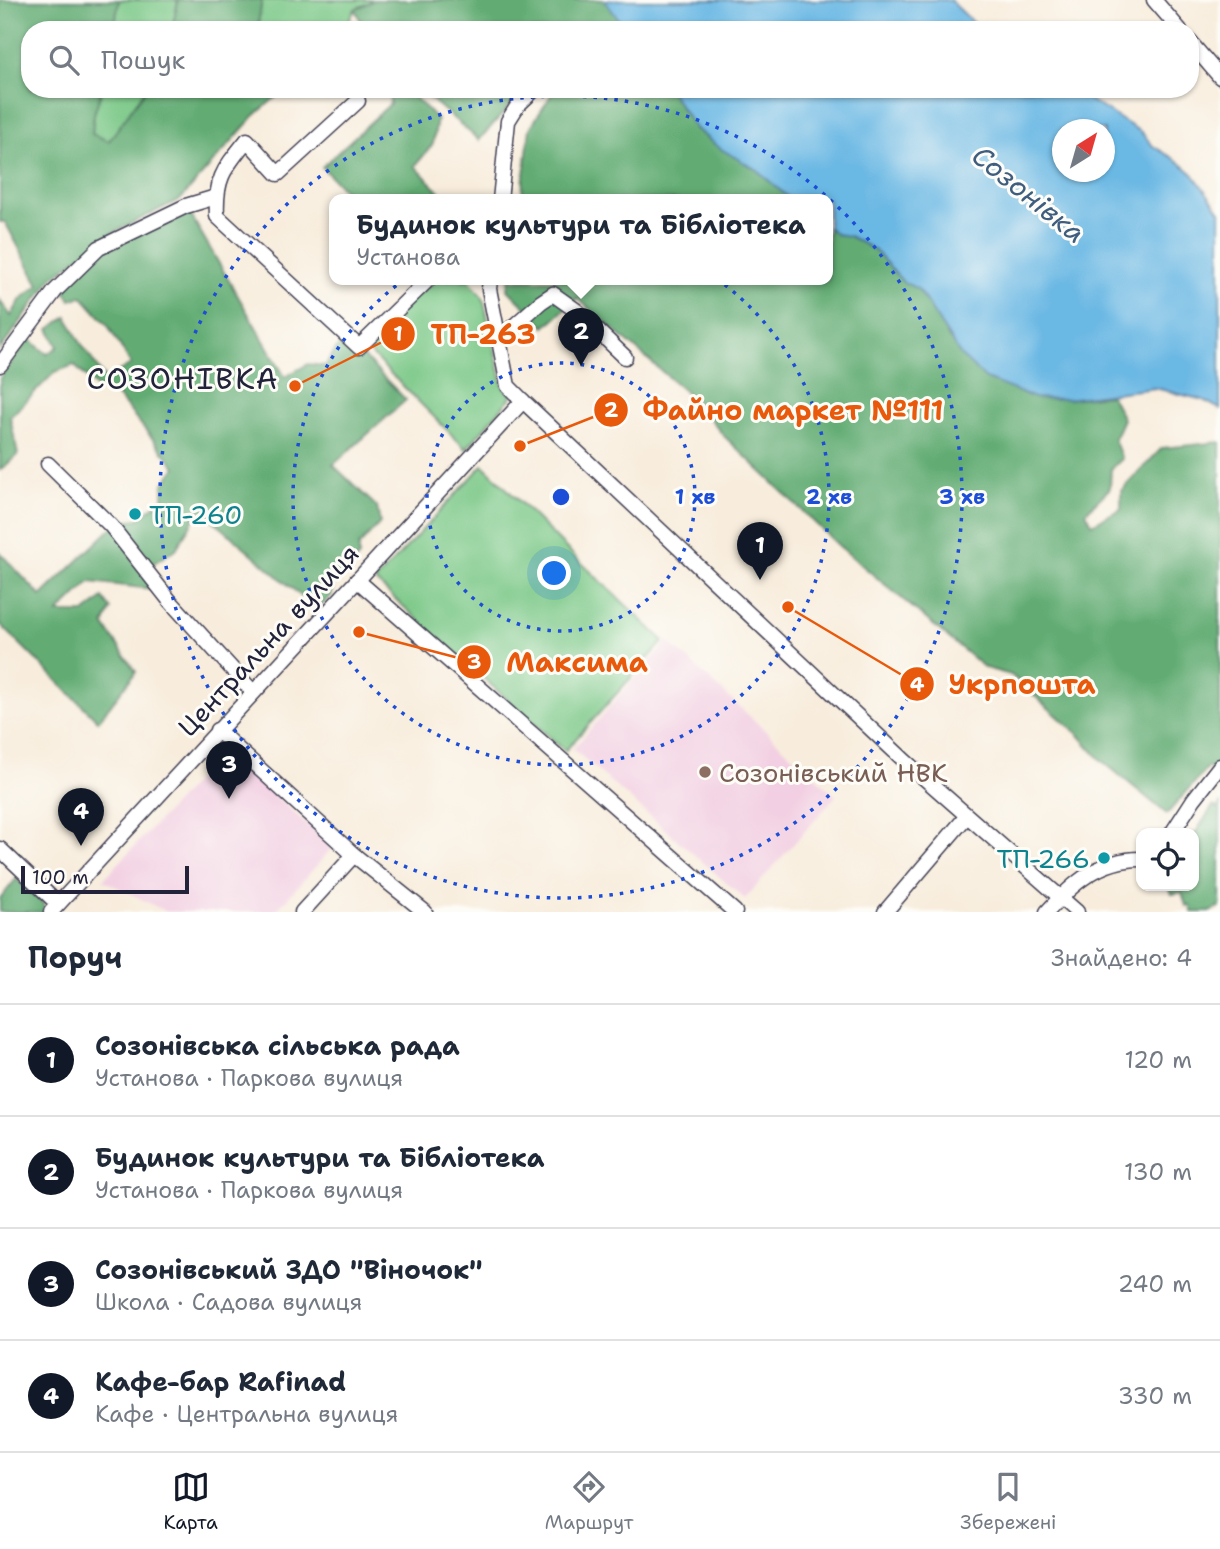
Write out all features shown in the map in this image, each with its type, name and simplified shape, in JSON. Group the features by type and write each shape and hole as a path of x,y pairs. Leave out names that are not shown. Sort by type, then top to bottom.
{"street":[{"path":"1154,0 1172,21"},
{"path":"1199,52 1220,77"},
{"path":"501,194 508,121 525,98"},
{"path":"358,101 278,174 247,140 222,172 216,197 218,216 359,347 423,285"},
{"path":"0,365 55,291 99,248 186,206 216,197"},
{"path":"487,285 509,386 523,401 966,817 1077,912"},
{"path":"498,340 553,294 577,311 625,357"},
{"name":"Центральна вулиця","path":"55,908 523,401"},
{"path":"48,464 111,526 170,601 253,692"},
{"path":"357,580 735,912"},
{"path":"217,730 354,855 425,912"},
{"path":"1175,828 1220,766"},
{"path":"885,912 966,817"},
{"path":"0,849 55,908"},
{"path":"302,912 354,855"},
{"path":"1048,912 1060,897 1089,872 1117,862 1136,860"}],"shaded area":[{"name":"Созонівський НВК","path":"668,641 836,796 745,899 573,749"},
{"path":"224,751 333,847 275,912 167,912 103,880"}],"green space":[{"path":"0,0 119,0 116,21 21,21 21,98 99,98 92,134 109,141 140,98 275,98 253,117 181,199 110,234 53,277 0,350 0,300 11,316 21,299 39,285 5,222 0,222"},
{"path":"119,0 178,0 174,21 116,21"},
{"path":"178,0 262,0 258,21 174,21"},
{"path":"262,0 371,2 355,9 349,21 258,21"},
{"path":"370,0 604,0 620,21 361,21 355,9 371,2"},
{"path":"99,98 140,98 109,141 92,135"},
{"path":"390,98 415,98 437,119 433,144 415,166 441,194 347,194 322,167 390,104"},
{"path":"430,98 517,98 479,140"},
{"path":"549,98 675,98 695,129 721,149 757,170 784,194 522,194 530,128"},
{"path":"189,212 285,377 308,364 325,366 344,337 406,400 333,465 377,507 380,523 359,546 359,557 333,583 332,595 317,610 200,509 176,549 143,570 152,589 90,582 58,613 84,613 103,598 111,609 104,625 136,672 98,721 0,624 0,553 41,596 119,521 138,519 163,499 163,485 176,467 116,394 97,388 74,365 55,372 10,417 18,455 0,470 0,378 29,339 47,354 58,347 49,329 67,317 105,379 131,364 107,324 82,296 71,300 64,290 101,251"},
{"path":"833,231 849,236 875,250 903,282 918,288 950,340 1034,398 1067,399 1111,395 1123,419 1114,439 1122,459 1111,469 1110,488 1086,512 1092,524 1121,509 1121,491 1162,448 1220,442 1220,762 1211,769 1208,767 1167,814 1101,760 1079,735 1011,675 985,668 839,546 723,435 696,401 577,298 545,327 508,290 508,285 833,285"},
{"path":"430,285 473,285 483,298 503,386 512,396 466,449 365,348 409,301"},
{"path":"483,465 664,641 565,751 375,581"},
{"path":"1220,804 1220,906 1210,912 1192,912 1190,905 1186,906 1182,892 1172,894 1171,891 1199,891 1199,828 1213,806 1217,808"},
{"path":"16,879 44,904 44,912 0,912 0,899"}],"water":[{"path":"604,0 950,0 972,21 620,21"},
{"name":"Созонівка","path":"675,98 1086,98 1141,132 1153,146 1178,161 1193,174 1220,211 1220,409 1203,400 1155,388 1067,399 1034,398 986,379 961,356 918,289 903,282 875,250 849,236 833,231 833,194 784,194 757,170 721,149 695,128"}],"place":[{"name":"Будинок культури та Бібліотека","path":"581,366"},
{"name":"ТП-263","path":"295,386"},
{"name":"Файно маркет №111","path":"520,446"},
{"name":"ТП-260","path":"135,514"},
{"name":"Созонівська сільська рада","path":"760,580"},
{"name":"Укрпошта","path":"788,607"},
{"name":"Максима","path":"359,632"},
{"name":"Созонівський НВК","path":"705,772"},
{"name":"Созонівський ЗДО \"Віночок\"","path":"229,799"},
{"name":"Кафе-бар Rafinad","path":"81,846"},
{"name":"ТП-266","path":"1104,858"}],"district":[{"name":"СОЗОНІВКА","path":"183,378"}]}
